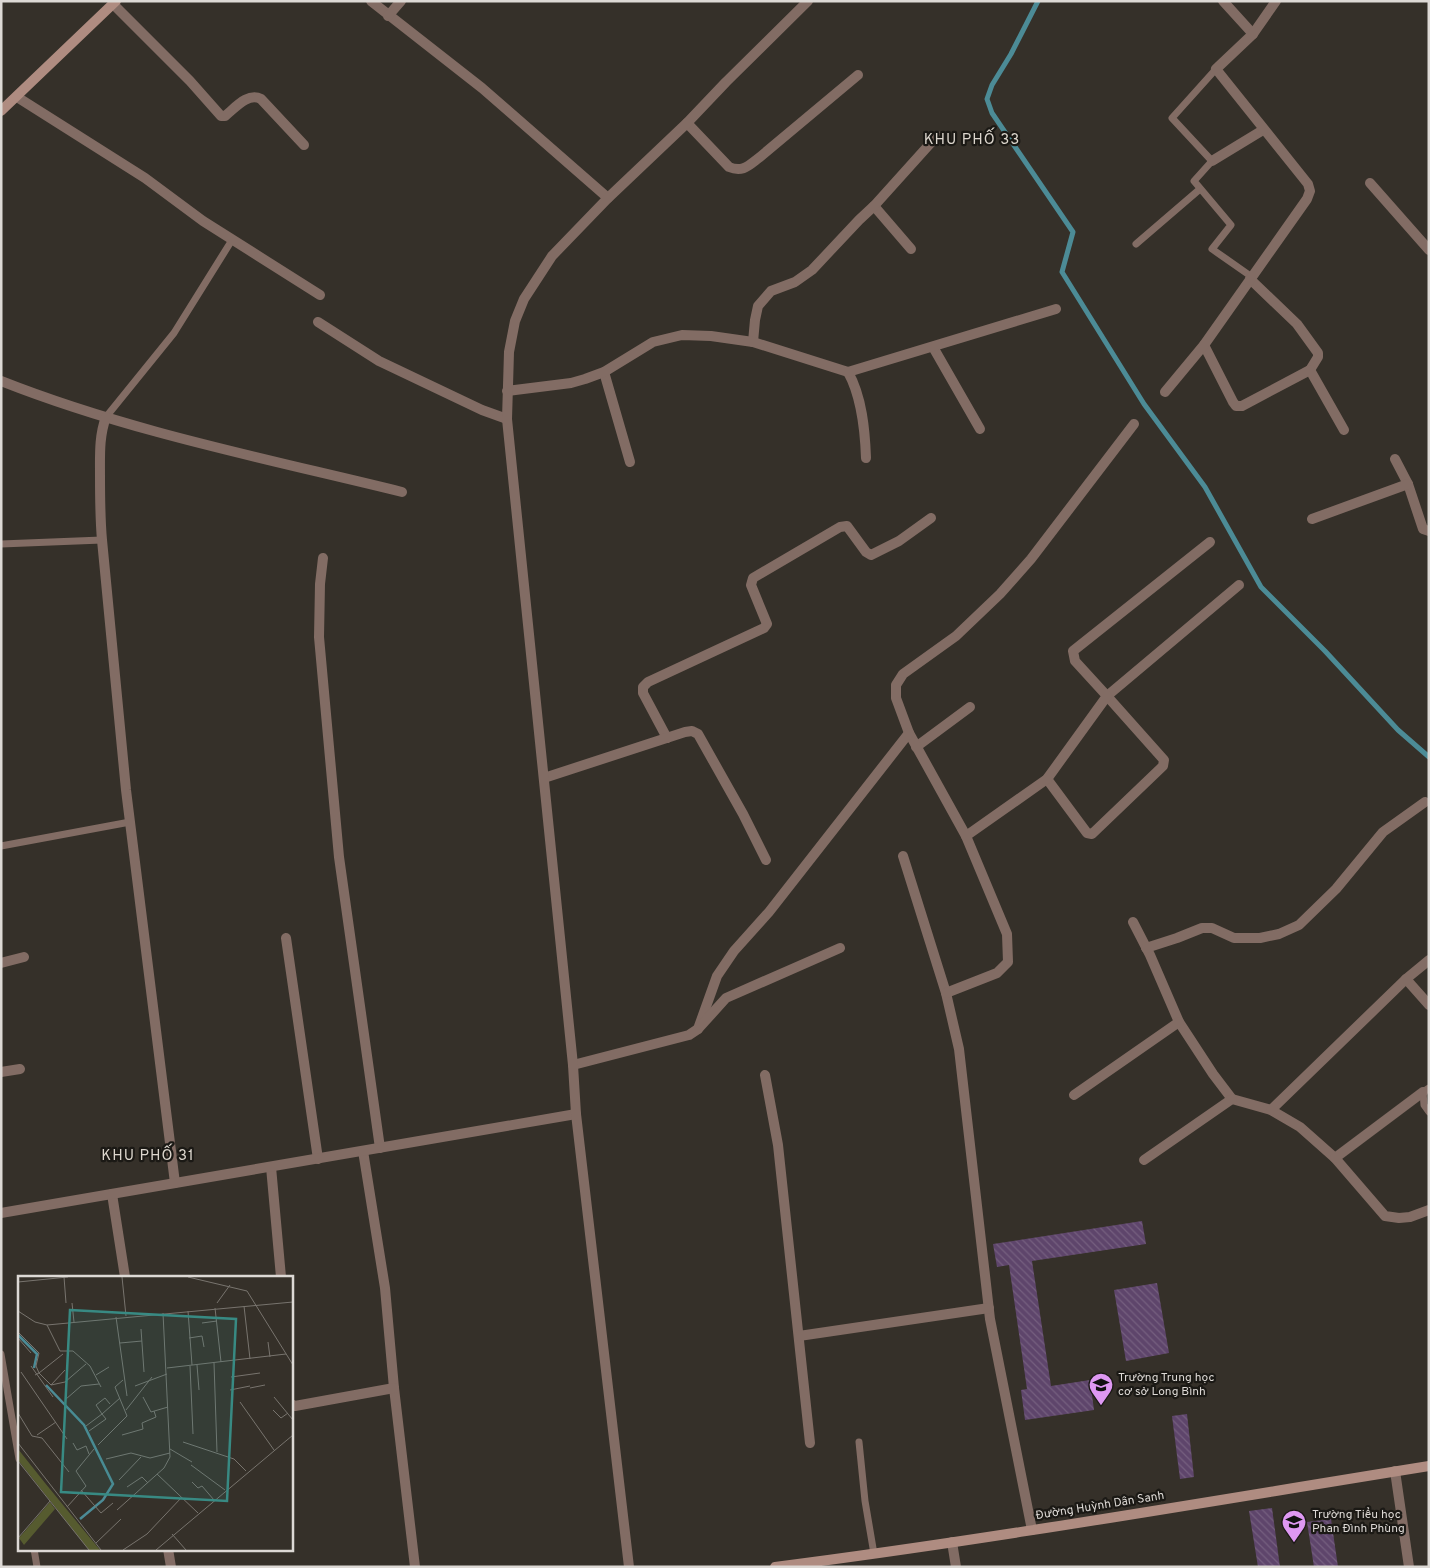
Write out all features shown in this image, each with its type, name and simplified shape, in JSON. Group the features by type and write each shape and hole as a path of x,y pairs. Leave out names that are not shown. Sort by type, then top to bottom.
{"street":[{"path":"371,1 482,88 608,198"},
{"path":"388,16 401,1"},
{"path":"629,1567 576,1114 573,1065 507,419 509,352 515,321 524,299 552,256 608,198 687,123 808,1"},
{"path":"1223,1 1253,34"},
{"path":"1165,392 1204,345 1307,199 1310,191 1308,184 1216,69 1253,34 1276,1"},
{"path":"1,111 114,3 190,81 221,116 225,116 250,97 256,97 261,99 304,145"},
{"path":"687,123 729,167 736,171 744,169 858,76"},
{"path":"17,96 145,178 202,221 320,295"},
{"path":"1212,161 1263,130"},
{"path":"753,342 754,320 758,306 771,291 795,282 812,270 874,206 937,136"},
{"path":"1370,183 1429,250"},
{"path":"874,206 912,249"},
{"path":"1204,345 1232,402 1236,406 1242,406 1310,370 1318,358 1318,353 1296,324 1251,278"},
{"path":"507,391 571,383 604,372 653,342 682,335 711,336 753,342 848,372 1056,309"},
{"path":"318,322 379,361 482,410 507,419"},
{"path":"933,346 980,429"},
{"path":"1310,370 1344,430"},
{"path":"604,372 630,462"},
{"path":"848,372 860,405 866,458"},
{"path":"1,381 106,417 402,492"},
{"path":"106,417 101,431 100,445 100,519 130,822 175,1183"},
{"path":"946,993 997,973 1008,962 1007,934 966,836 909,733 896,698 896,685 903,674 956,636 1000,594 1031,559 1134,424"},
{"path":"1395,459 1408,484 1424,529 1429,531"},
{"path":"1312,519 1408,484"},
{"path":"667,738 643,693 643,687 648,682 764,628 767,624 751,585 753,578 840,526 846,526 866,552 870,554 899,541 931,518"},
{"path":"1047,779 1088,833 1092,834 1163,766 1164,760 1075,661 1073,652 1210,542"},
{"path":"324,558 320,584 318,637 339,857 380,1148"},
{"path":"966,836 1047,779 1107,696 1239,585"},
{"path":"916,747 970,707"},
{"path":"544,778 692,731 698,734 743,814 766,860"},
{"path":"698,1029 717,976 734,951 769,912 909,733"},
{"path":"1146,948 1202,928 1212,928 1234,938 1260,938 1279,934 1299,924 1336,889 1383,832 1425,802"},
{"path":"903,856 946,993 959,1049 989,1308 1032,1530"},
{"path":"1133,922 1179,1022 1232,1099 1271,1110 1300,1127 1335,1158 1385,1216 1410,1217 1429,1210"},
{"path":"286,938 318,1159"},
{"path":"573,1065 689,1035 698,1029 726,998 840,948"},
{"path":"1,963 24,957"},
{"path":"1271,1110 1406,979 1429,960"},
{"path":"1406,979 1429,1005"},
{"path":"1074,1095 1179,1022"},
{"path":"1,1072 20,1068"},
{"path":"765,1075 778,1145 810,1443"},
{"path":"1335,1158 1426,1090"},
{"path":"1144,1160 1232,1099"},
{"path":"1,1213 576,1114"},
{"path":"363,1151 381,1261 415,1567"},
{"path":"271,1167 281,1276"},
{"path":"112,1194 125,1276"},
{"path":"799,1336 989,1308"},
{"path":"292,1404 295,1406 394,1388"},
{"name":"Đường Huỳnh Dân Sanh","path":"775,1567 1032,1530 1429,1466"},
{"path":"1395,1471 1409,1567"},
{"path":"952,1542 956,1567"},
{"path":"168,1550 171,1567"}],"lane":[{"path":"1216,69 1172,118 1212,161 1194,182 1231,225 1212,249 1251,278"},
{"path":"1136,244 1200,189"},
{"path":"106,417 174,333 232,240"},
{"path":"1,544 102,540"},
{"path":"1,846 130,822"},
{"path":"1426,1090 1424,1105 1429,1112"},
{"path":"1,1354 18,1453"},
{"path":"859,1442 865,1501 874,1554"},
{"path":"34,1550 37,1567"}],"building":[{"path":"1142,1221 1146,1244 1032,1261 1051,1386 1090,1380 1094,1410 1025,1420 1021,1390 1027,1389 1009,1265 997,1267 993,1244"},
{"path":"1157,1283 1169,1353 1126,1361 1114,1290"},
{"path":"1187,1414 1194,1477 1180,1479 1172,1416"},
{"path":"1272,1508 1280,1567 1258,1567 1249,1511"},
{"path":"1331,1519 1338,1567 1314,1567 1307,1522"}],"waterway":[{"path":"1038,1 1011,54 992,85 987,99 992,113 1073,232 1062,272 1144,404 1205,487 1261,587 1325,651 1398,730 1429,757"}],"place":[{"name":"Trường Trung học cơ sở Long Bình","path":"1101,1406"},
{"name":"Trường Tiểu học Phan Đình Phùng","path":"1294,1543"}],"district":[{"name":"KHU PHỐ 33","path":"972,140"},
{"name":"KHU PHỐ 31","path":"148,1156"}]}
